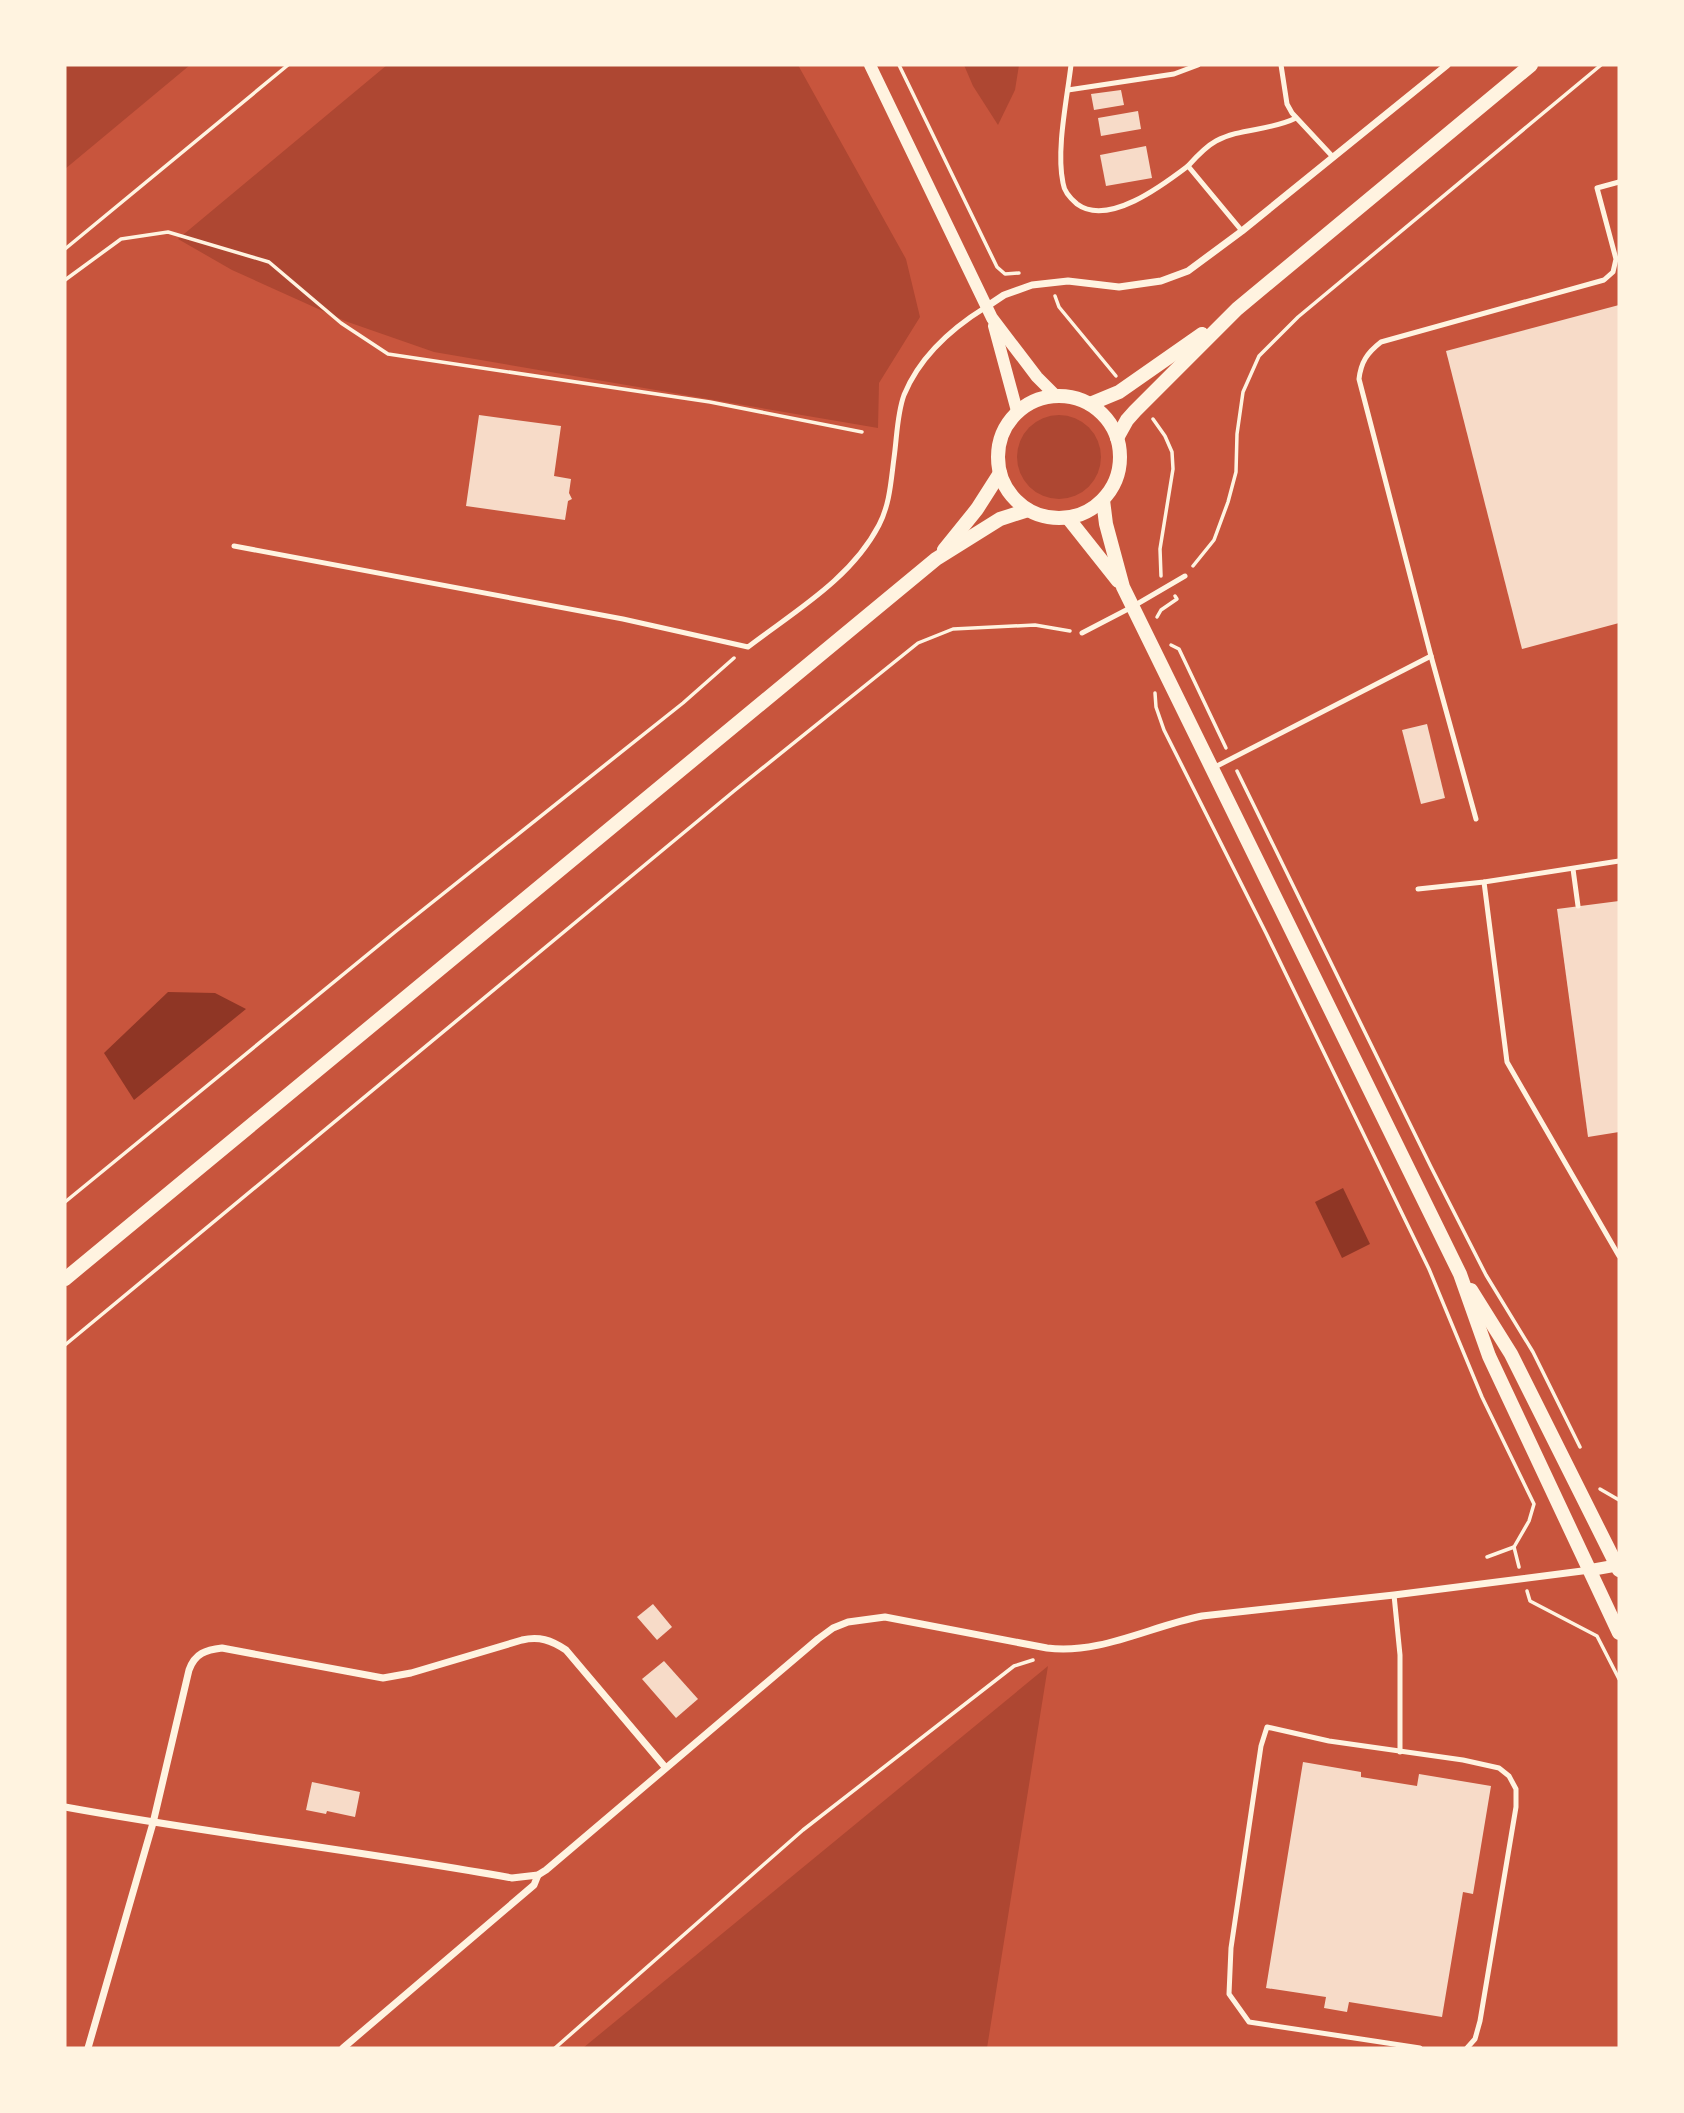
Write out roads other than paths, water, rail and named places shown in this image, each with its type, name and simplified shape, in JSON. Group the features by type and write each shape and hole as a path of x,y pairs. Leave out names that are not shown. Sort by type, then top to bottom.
{"main road":[{"path":"1090,404 1125,388 1237,309 1531,65"},
{"path":"1117,438 1140,405 1237,309"},
{"path":"1056,396 1080,398 1090,404 1106,417 1117,438 1120,450 1119,468 1114,485 1103,500 1088,511 1068,518 1047,517 1028,510 1012,496 1000,473 999,443 1006,426 1017,411 1033,401 1056,396"},
{"path":"936,559 977,509 1000,473"},
{"path":"1103,500 1106,524 1123,587 1132,607 1460,1274 1489,1356 1619,1633"},
{"path":"65,1279 936,559 1000,519 1028,510"},
{"path":"1068,518 1123,587"},
{"path":"1460,1274 1511,1354 1619,1567"}],"street":[{"path":"870,65 989,313 1017,411"},
{"path":"989,313 1004,295 1032,285 1055,281 1119,287 1161,281 1188,271 1242,231 1447,65"},
{"path":"989,313 1037,377 1056,396"},
{"path":"65,1807 512,1878 538,1875 818,1639 833,1628 848,1622 886,1617 1060,1650 1090,1647 1178,1620 1202,1616 1619,1567"},
{"path":"88,2048 153,1823 192,1662 202,1653 222,1648 370,1676 396,1677 533,1637 544,1639 566,1650 665,1767"},
{"path":"343,2048 534,1885 538,1875"}],"lane":[{"path":"1071,65 1061,164 1063,186 1071,200 1082,208 1098,211 1121,206 1145,196 1188,166 1214,142 1228,135 1280,125 1296,118"},
{"path":"1068,90 1174,74 1198,65"},
{"path":"1281,65 1287,104 1296,118 1333,157"},
{"path":"1188,166 1242,231"},
{"path":"1476,819 1359,379 1361,364 1381,342 1604,280 1613,272 1616,259 1597,188 1619,182"},
{"path":"234,546 623,618 748,647 825,589 850,566 868,543 880,523 889,495 903,397 913,377 943,339 961,322 989,313"},
{"path":"1082,633 1185,576"},
{"path":"1212,769 1431,656"},
{"path":"1418,889 1619,862"},
{"path":"1573,869 1578,906"},
{"path":"1484,882 1507,1062 1619,1255"},
{"path":"1394,1595 1400,1655 1400,1752"},
{"path":"1420,2048 1249,2022 1229,1994 1231,1948 1261,1746 1267,1727 1329,1741 1440,1756 1499,1768 1509,1776 1516,1789 1516,1807 1505,1880 1480,2021 1475,2039 1467,2048"}]}
